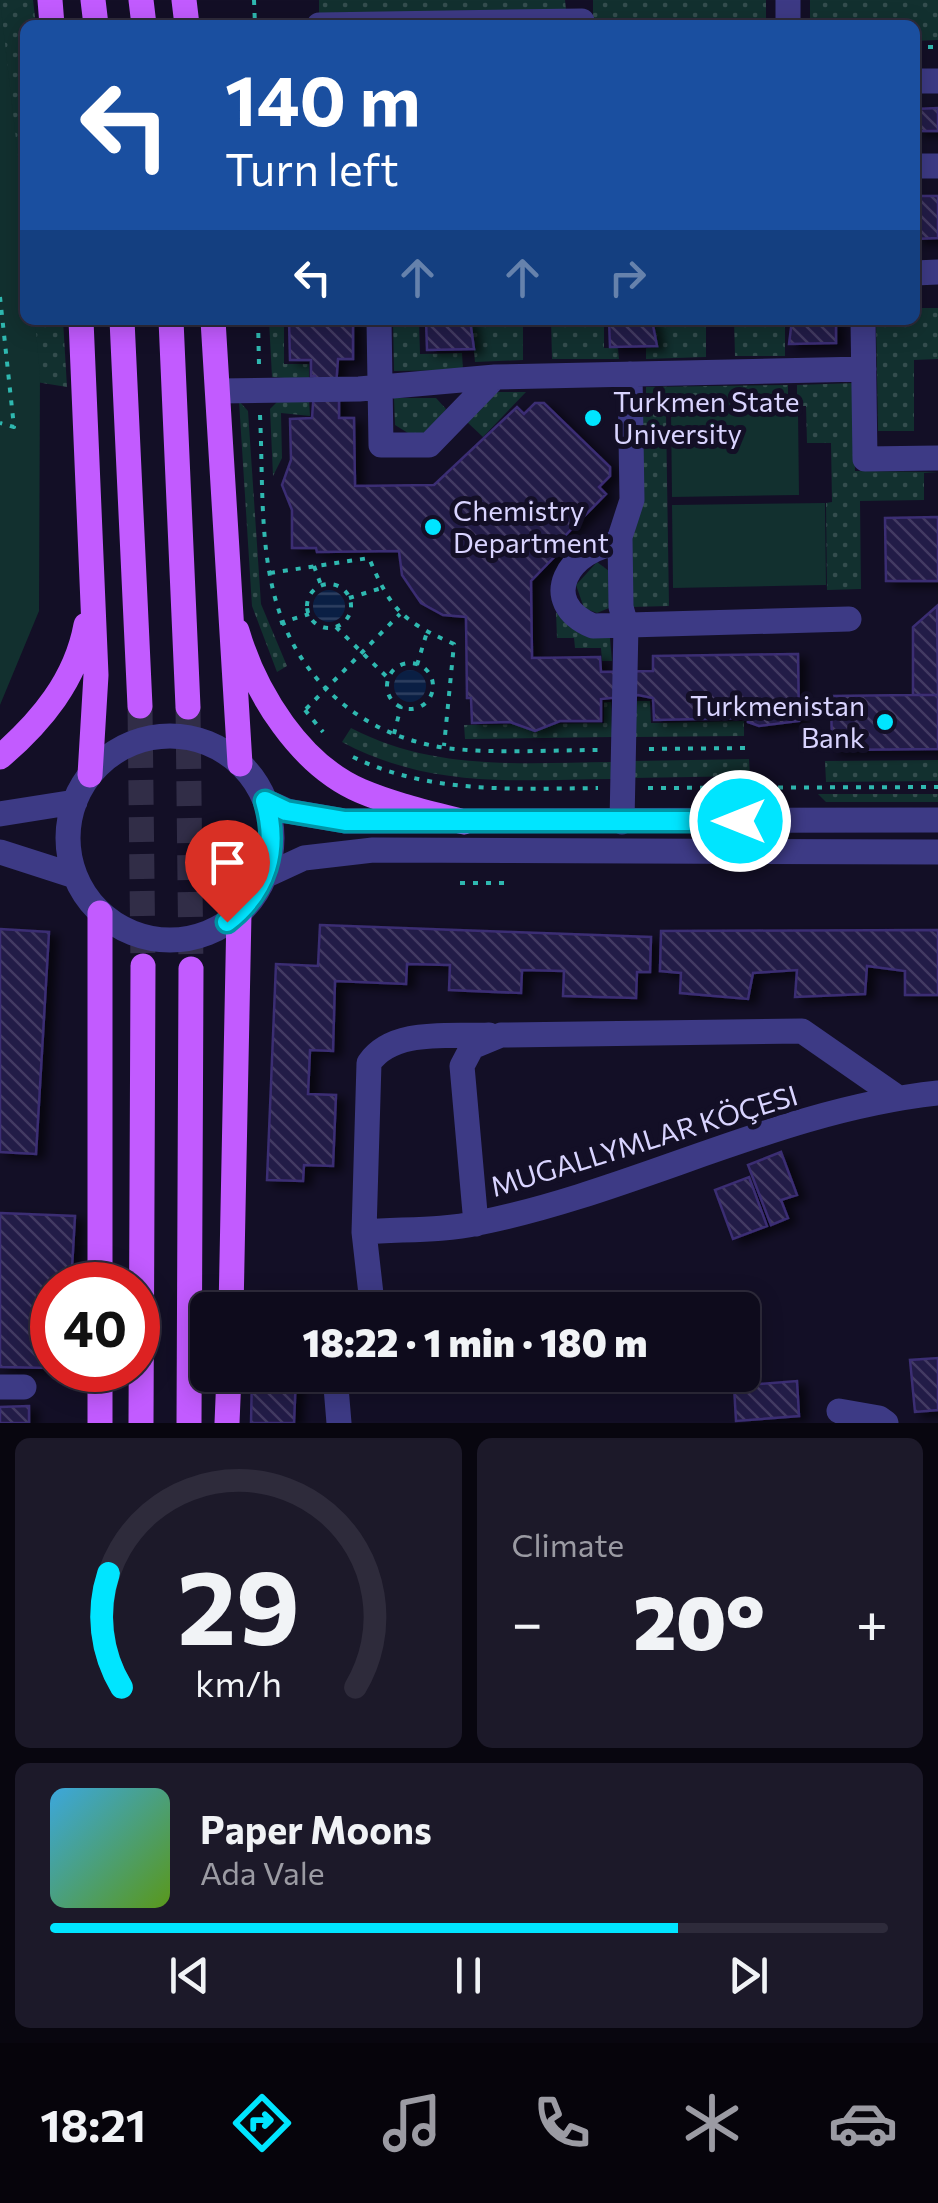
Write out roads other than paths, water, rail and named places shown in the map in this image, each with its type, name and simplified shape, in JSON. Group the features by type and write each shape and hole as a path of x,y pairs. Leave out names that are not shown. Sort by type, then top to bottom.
{"main road":[{"path":"81,325 96,675 90,775"},
{"path":"122,325 140,706"},
{"path":"171,325 188,707"},
{"path":"213,325 240,764"},
{"path":"0,756 34,728 61,689 82,649 94,581"},
{"path":"228,595 239,638 261,686 285,725 312,756 359,790 464,822"},
{"path":"100,913 100,1262"},
{"path":"231,1292 239,913"},
{"path":"141,1423 143,966"},
{"path":"189,1423 192,970"},
{"path":"100,1392 100,1423"},
{"path":"227,1423 228,1392"}],"street":[{"path":"450,20 582,15"},
{"path":"379,325 381,446 429,444 494,376"},
{"path":"863,325 865,459 938,458"},
{"path":"219,392 450,384 494,376 864,369"},
{"path":"622,822 626,626 621,607 620,543 632,500 630,374"},
{"path":"620,543 600,545 574,561 566,572 564,587 573,614 580,621 593,626 626,626 849,620"},
{"path":"170,736 215,746 240,764 265,801 272,831 265,876 239,913 214,930 170,940 140,936 100,913 75,876 68,831 75,802 90,775 126,747 170,736"},
{"path":"265,801 286,811 345,821 938,820"},
{"path":"0,814 75,802"},
{"path":"265,876 304,858 374,850 938,852"},
{"path":"0,852 75,876"},
{"path":"371,1292 364,1232 369,1063 378,1049 394,1040 802,1031 897,1098"},
{"path":"476,1224 462,1066 472,1047 501,1035"},
{"name":"MUGALLYMLAR KÖÇESI","path":"364,1232 476,1224 897,1098 938,1093"},
{"path":"336,1392 339,1423"},
{"path":"839,1412 880,1418 886,1423"}],"water":[{"path":"329,590 341,594 345,606 341,618 329,622 317,618 313,606 317,594"},
{"path":"410,670 422,674 426,686 422,698 410,702 398,698 394,686 398,674"}],"tunnel":[{"path":"140,706 143,966"},
{"path":"188,707 191,969"}],"place":[{"name":"Turkmen State University","path":"593,418"},
{"name":"Chemistry Department","path":"433,527"},
{"name":"Turkmenistan Bank","path":"885,722"}]}
